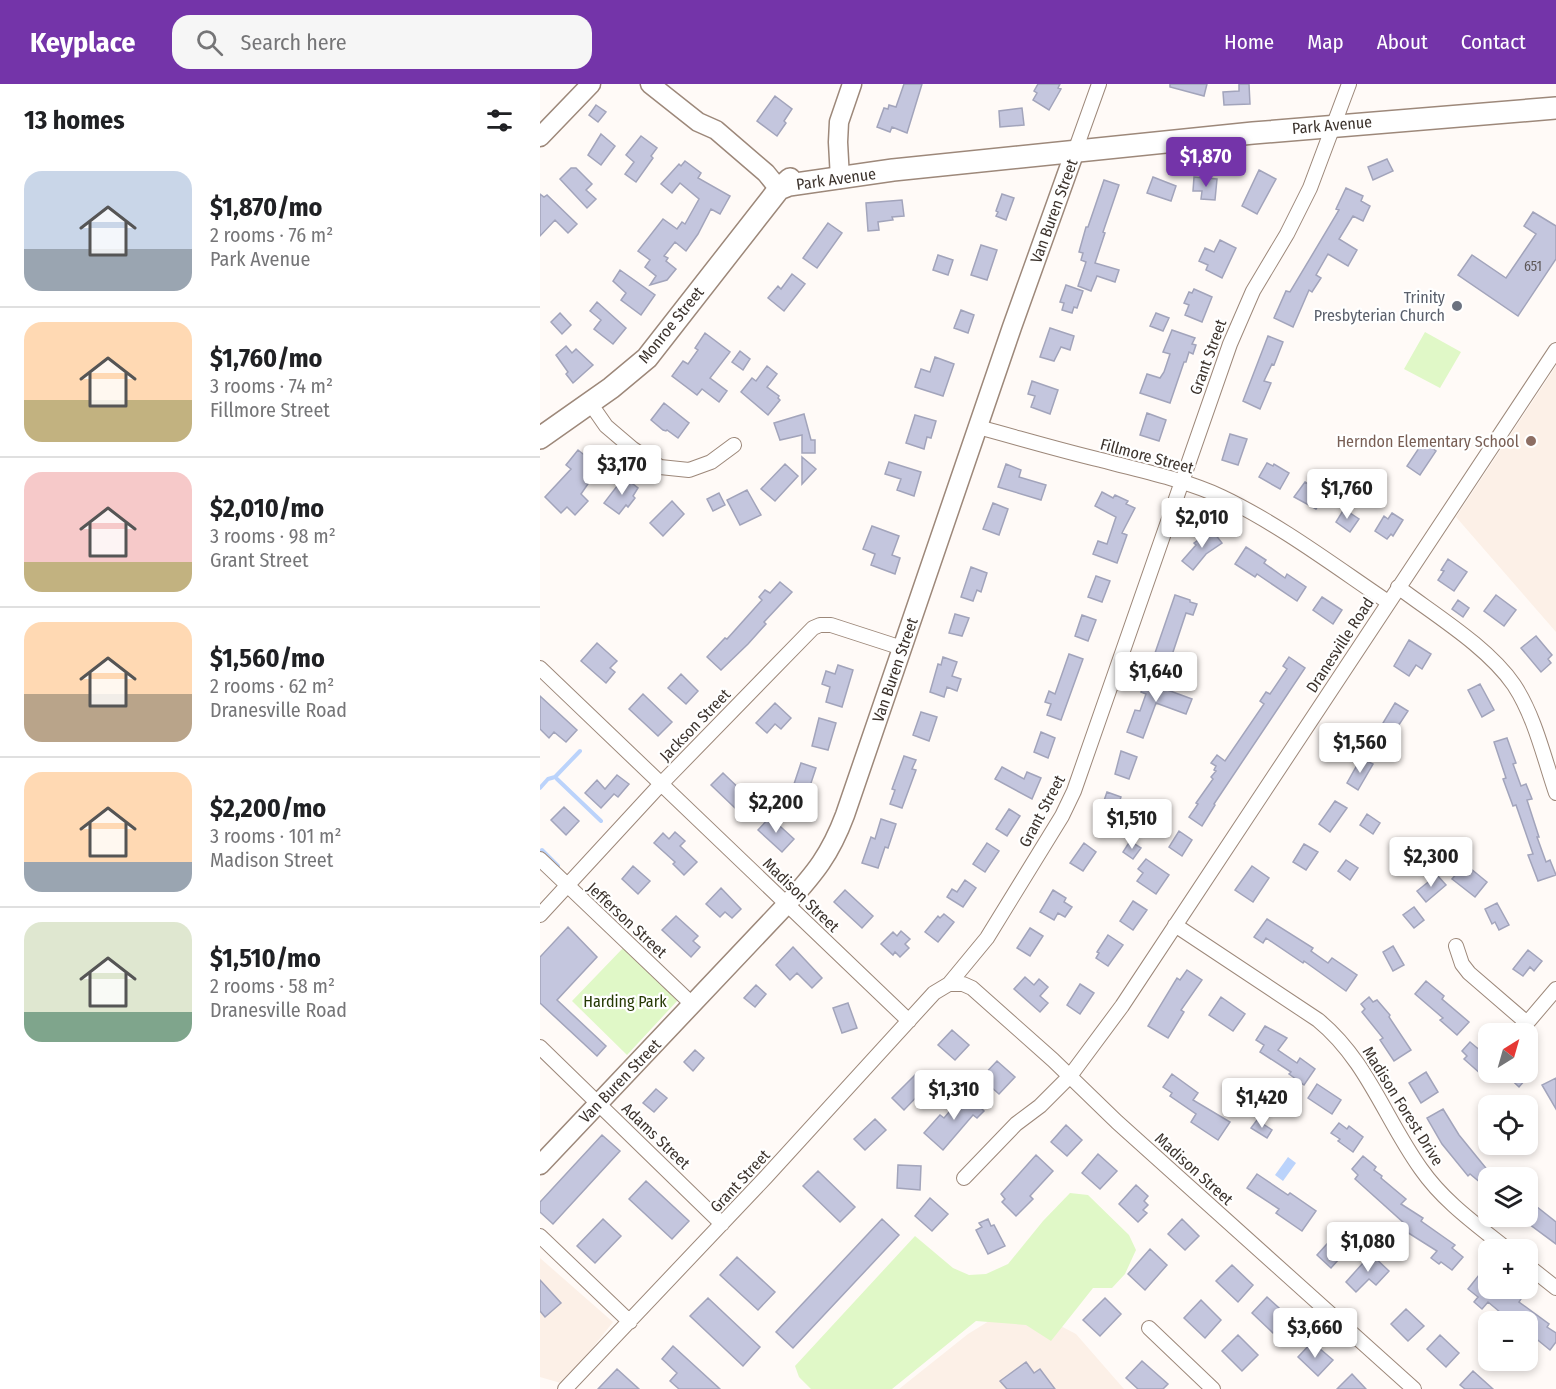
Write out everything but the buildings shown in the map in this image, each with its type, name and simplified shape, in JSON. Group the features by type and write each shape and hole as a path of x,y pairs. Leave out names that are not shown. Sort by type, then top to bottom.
{"main road":[{"name":"Park Avenue","path":"779,189 870,167 893,170 1334,125 1556,108"},
{"name":"Monroe Street","path":"540,438 620,382 647,358 779,189"}],"street":[{"path":"540,137 591,84"},
{"name":"Park Avenue","path":"650,84 698,122 706,135 760,180 779,189"},
{"path":"839,173 840,122 852,84"},
{"name":"Van Buren Street","path":"540,1165 787,904 830,852 1099,84"},
{"name":"Grant Street","path":"565,1389 722,1224 934,993 949,984 987,938 1062,816 1074,791 1181,481 1243,312 1299,212 1349,84"},
{"name":"Dranesville Road","path":"964,1178 1016,1124 1041,1106 1070,1076 1122,1006 1556,350"},
{"path":"590,403 606,426 633,449 660,467 689,470 711,462 734,445"},
{"name":"Fillmore Street","path":"978,427 1181,481 1221,497 1252,513 1388,602"},
{"path":"1398,587 1489,656 1503,670 1524,704 1556,793"},
{"name":"Jackson Street","path":"540,915 660,785 813,628 820,625 831,625 902,648"},
{"name":"Madison Street","path":"540,668 909,1021"},
{"name":"Jefferson Street","path":"540,859 693,1005"},
{"name":"Madison Forest Drive","path":"1175,925 1333,1032 1355,1058 1432,1185 1495,1239"},
{"path":"1456,946 1462,964 1469,973 1527,1023 1556,989"},
{"name":"Madison Street","path":"949,984 963,984 972,988 1070,1076 1117,1122 1414,1389"},
{"name":"Adams Street","path":"540,1047 722,1224"},
{"path":"540,1236 630,1322"},
{"path":"1538,1274 1556,1288"},
{"path":"1149,1328 1213,1389"}],"shaded area":[{"name":"Herndon Elementary School","path":"1556,366 1556,632 1456,517"},
{"path":"540,1258 613,1322 564,1384 540,1377"},
{"path":"1032,1311 1076,1334 1124,1389 899,1389 968,1334 1002,1313"}],"green space":[{"path":"1425,332 1461,352 1440,388 1404,369"},
{"name":"Harding Park","path":"624,947 678,1000 627,1055 572,1001"},
{"path":"1070,1193 1088,1195 1129,1235 1136,1250 1125,1274 1112,1288 1093,1288 1051,1341 1026,1325 976,1321 892,1389 811,1389 799,1377 795,1366 915,1236 953,1268 969,1275 986,1274 1008,1264 1043,1221"}],"water":[{"path":"1288,1157 1296,1163 1283,1181 1275,1175"}],"waterway":[{"path":"540,788 548,779 555,777 580,751"},
{"path":"557,779 601,821"},
{"path":"542,850 558,866"}],"place":[{"name":"Trinity Presbyterian Church","path":"1457,306"},
{"name":"Herndon Elementary School","path":"1531,441"}]}
